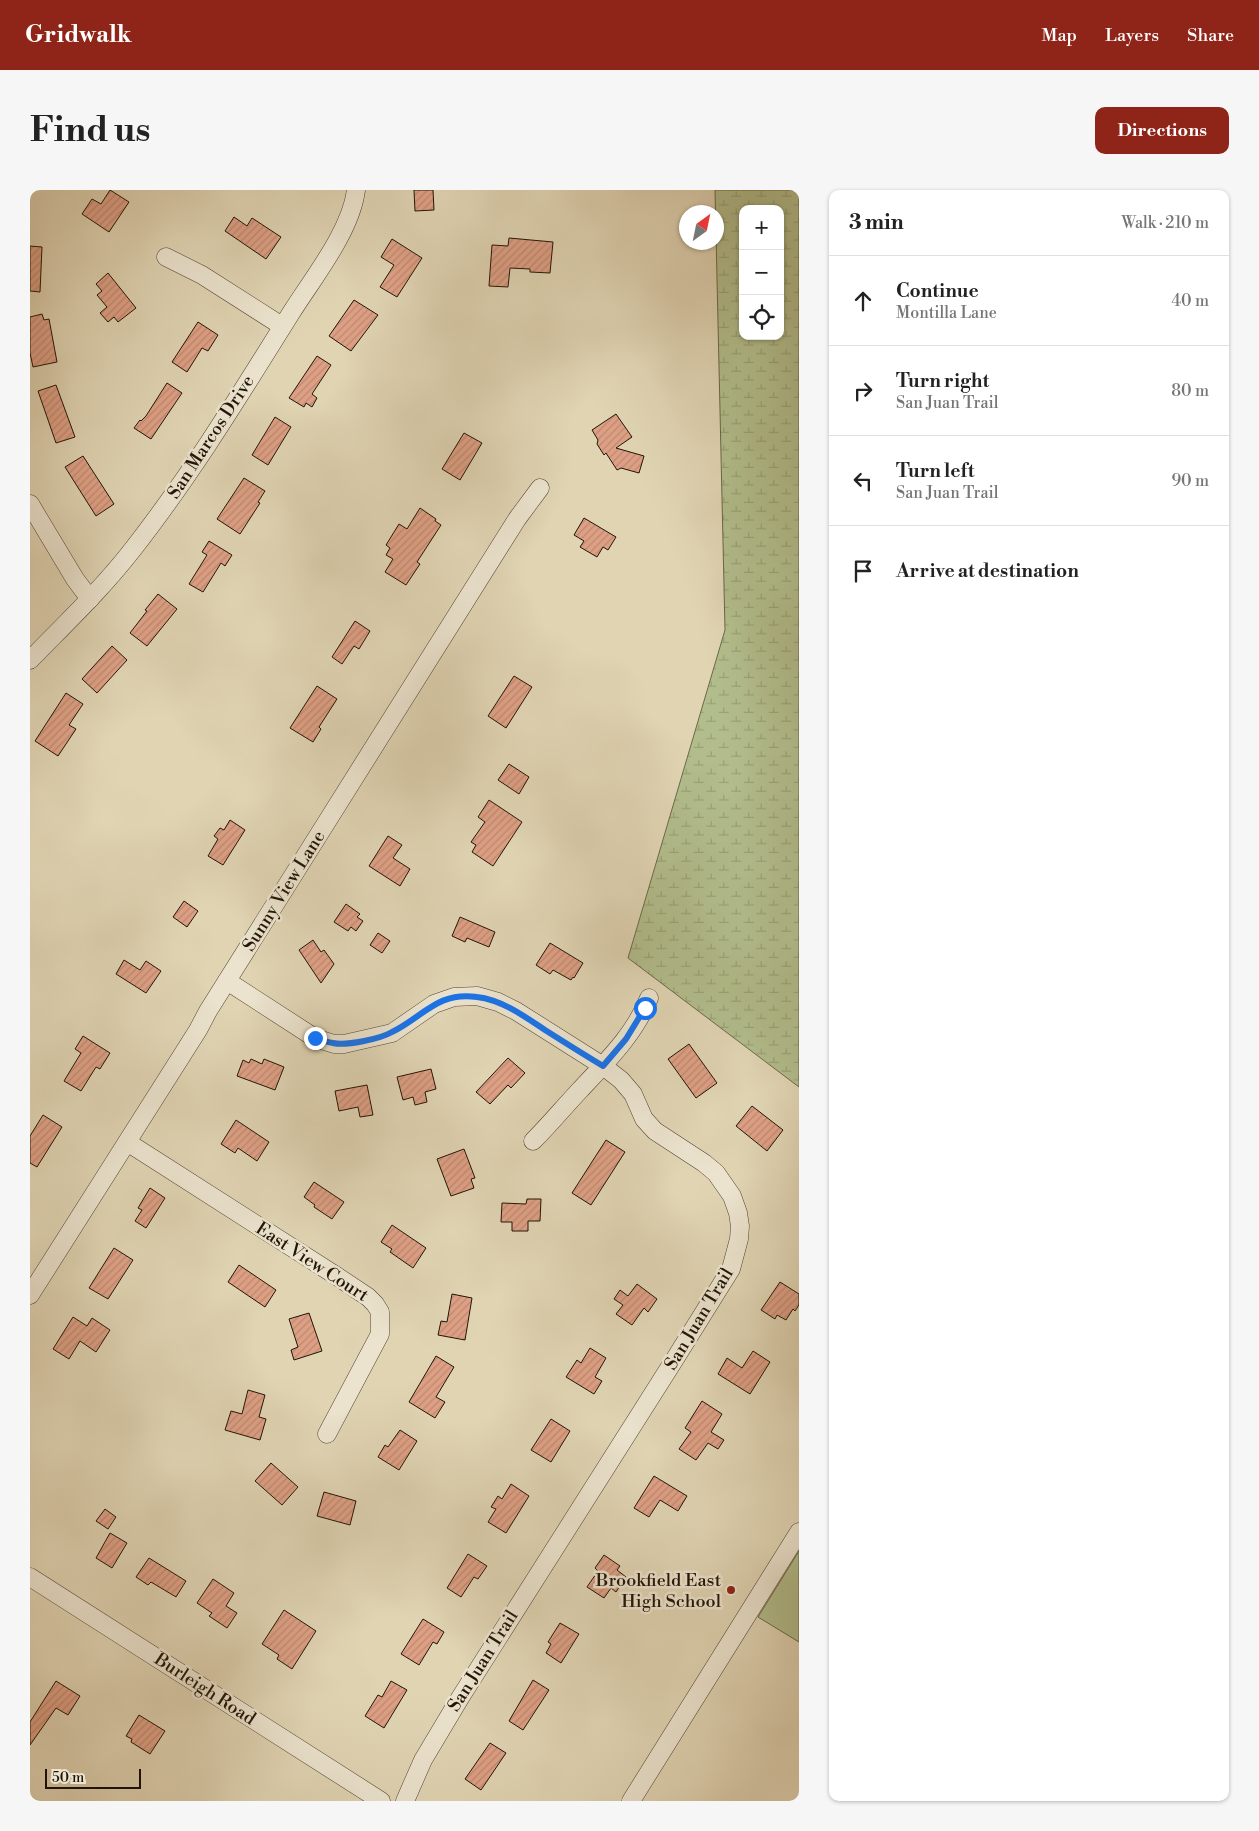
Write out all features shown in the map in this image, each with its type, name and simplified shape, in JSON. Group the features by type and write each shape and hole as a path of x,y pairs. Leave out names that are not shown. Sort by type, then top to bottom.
{"street":[{"name":"San Marcos Drive","path":"30,660 90,599 127,557 159,514 340,235 351,212 356,190"},
{"path":"166,257 202,275 282,326"},
{"name":"Sunny View Lane","path":"30,1295 517,519 540,488"},
{"path":"30,504 75,579 90,599"},
{"name":"San Juan Trail","path":"227,981 315,1038 334,1044 344,1044 392,1033 434,1004 449,998 465,996 488,998 516,1011 603,1066 628,1086 644,1119 655,1131 704,1163 725,1184 732,1196 740,1226 731,1269 460,1698 423,1760 405,1801"},
{"path":"532,1141 603,1066 637,1023 649,998"},
{"name":"East View Court","path":"127,1142 335,1275 368,1297 375,1304 380,1312 380,1334 327,1434"},
{"path":"631,1801 799,1532"},
{"name":"Burleigh Road","path":"30,1577 381,1801"}],"green space":[{"path":"715,190 799,190 799,1087 628,958 725,630 716,250 724,250 724,205 715,205"},
{"path":"799,1551 799,1642 758,1617"}],"building":[{"path":"110,190 129,202 109,232 82,214 92,199 101,204"},
{"path":"414,190 433,190 434,210 415,211"},
{"path":"234,217 247,226 252,218 281,237 266,259 225,231"},
{"path":"509,238 553,242 550,273 510,268 508,287 489,286 492,245 508,246"},
{"path":"392,239 422,258 397,297 380,287 394,265 381,257"},
{"path":"30,246 42,247 40,292 30,291"},
{"path":"108,273 136,308 118,322 114,317 108,322 100,313 107,307 97,295 102,291 96,284"},
{"path":"354,300 378,315 351,351 329,336"},
{"path":"42,314 44,320 49,319 57,362 33,367 30,353 30,317"},
{"path":"198,322 218,335 208,351 202,348 187,372 172,362"},
{"path":"317,356 331,365 312,394 317,398 312,407 306,403 304,407 289,398"},
{"path":"167,383 182,393 151,439 134,428 146,416"},
{"path":"56,385 75,437 56,443 38,391"},
{"path":"616,414 632,437 616,448 644,456 639,473 621,468 617,470 606,453 604,455 597,444 598,440 592,430"},
{"path":"275,417 291,427 268,465 252,455"},
{"path":"464,433 482,443 460,480 442,469"},
{"path":"83,456 114,504 96,516 65,467"},
{"path":"244,478 265,491 258,502 260,503 240,534 217,519"},
{"path":"420,508 436,519 435,521 441,525 417,562 420,564 406,585 385,572 393,559 386,555 390,548 386,545 399,524 407,529"},
{"path":"584,518 616,537 608,550 603,547 597,557 580,547 584,541 574,535"},
{"path":"209,541 232,555 225,566 221,563 203,592 189,584 207,555 202,552"},
{"path":"158,594 177,609 147,646 130,633"},
{"path":"355,621 370,631 359,649 354,646 342,664 332,657"},
{"path":"112,646 127,660 97,693 82,679"},
{"path":"514,676 532,687 506,728 488,716"},
{"path":"317,686 337,699 319,727 321,729 313,742 290,728"},
{"path":"66,693 83,704 69,725 76,729 58,756 35,741"},
{"path":"509,764 529,777 519,794 498,780"},
{"path":"489,800 522,822 493,866 472,852 476,845 471,842 485,822 478,817"},
{"path":"230,820 245,830 223,865 208,856 218,839 214,836 220,828 224,830"},
{"path":"388,836 402,845 393,858 410,869 400,886 369,866"},
{"path":"184,901 198,911 187,927 173,917"},
{"path":"346,904 360,914 357,917 363,921 356,931 351,927 348,931 334,922"},
{"path":"460,917 495,932 489,947 467,938 465,942 452,936"},
{"path":"378,933 390,941 382,953 370,945"},
{"path":"313,940 321,952 324,950 334,964 321,983 299,950"},
{"path":"550,943 583,963 571,980 553,970 550,974 536,965"},
{"path":"124,960 140,970 146,961 161,971 146,993 116,974"},
{"path":"83,1036 110,1053 100,1069 96,1067 81,1091 64,1081 81,1053 75,1049"},
{"path":"689,1044 717,1083 696,1098 668,1059"},
{"path":"508,1058 525,1073 511,1088 508,1085 490,1104 476,1092"},
{"path":"251,1059 262,1064 264,1059 284,1067 275,1090 237,1076 243,1060 249,1063"},
{"path":"431,1069 436,1089 425,1092 427,1102 415,1105 413,1097 403,1100 397,1077"},
{"path":"367,1085 373,1115 360,1117 358,1107 339,1111 335,1091"},
{"path":"752,1106 783,1130 767,1151 736,1126"},
{"path":"43,1115 62,1127 37,1167 30,1163 30,1136"},
{"path":"236,1120 269,1142 257,1161 238,1148 235,1153 221,1144"},
{"path":"606,1140 625,1152 591,1205 572,1193"},
{"path":"464,1149 475,1178 471,1179 474,1188 451,1196 437,1159"},
{"path":"314,1182 344,1202 332,1219 314,1207 315,1205 304,1197"},
{"path":"150,1188 165,1198 146,1228 135,1221 142,1210 138,1208"},
{"path":"527,1199 541,1199 540,1221 528,1221 528,1231 512,1231 512,1222 501,1222 502,1203 526,1204"},
{"path":"392,1225 426,1248 413,1268 390,1252 392,1249 381,1242"},
{"path":"114,1248 133,1260 108,1299 89,1288"},
{"path":"239,1265 276,1290 265,1307 228,1282"},
{"path":"780,1282 799,1294 799,1305 795,1311 793,1309 786,1320 777,1315 775,1319 761,1310"},
{"path":"637,1284 657,1299 648,1312 644,1308 632,1325 616,1314 623,1305 614,1299 620,1290 628,1296"},
{"path":"452,1294 472,1298 465,1340 438,1335 441,1321 447,1322"},
{"path":"309,1313 322,1351 294,1360 291,1350 298,1347 289,1319"},
{"path":"73,1317 87,1326 92,1318 110,1330 96,1352 80,1341 69,1359 53,1349"},
{"path":"590,1348 606,1358 595,1377 602,1381 594,1394 566,1377 577,1360 581,1363"},
{"path":"753,1351 770,1362 750,1394 718,1374 727,1358 742,1368"},
{"path":"436,1356 454,1367 436,1397 445,1402 435,1418 409,1402"},
{"path":"248,1390 265,1395 259,1417 266,1419 260,1440 225,1430 231,1411 242,1414"},
{"path":"702,1401 722,1414 711,1432 724,1440 718,1449 708,1443 696,1460 679,1449 691,1432 685,1428"},
{"path":"551,1419 570,1431 551,1462 531,1450"},
{"path":"400,1430 417,1441 399,1470 378,1457 385,1445 388,1447"},
{"path":"271,1463 298,1487 282,1505 255,1481"},
{"path":"654,1476 687,1496 678,1511 660,1500 649,1517 634,1508"},
{"path":"511,1484 529,1496 506,1533 488,1522 496,1509 491,1507 498,1496 502,1499"},
{"path":"324,1492 356,1501 350,1525 317,1516"},
{"path":"105,1509 116,1517 108,1529 96,1521"},
{"path":"110,1533 127,1543 112,1568 96,1558"},
{"path":"468,1554 487,1566 478,1579 474,1577 461,1597 447,1588"},
{"path":"604,1555 620,1566 617,1570 626,1577 616,1592 611,1588 604,1598 587,1587 598,1571 595,1568"},
{"path":"149,1558 186,1581 176,1597 151,1582 148,1585 136,1577"},
{"path":"213,1579 234,1593 226,1606 237,1613 227,1628 209,1616 212,1613 197,1603"},
{"path":"284,1610 316,1631 292,1669 277,1659 279,1655 262,1644"},
{"path":"423,1619 444,1632 437,1644 433,1642 419,1665 401,1654"},
{"path":"560,1623 579,1634 561,1663 546,1653 551,1644 548,1642"},
{"path":"533,1680 549,1690 523,1730 509,1721"},
{"path":"56,1681 80,1696 68,1715 56,1708 30,1745 30,1722"},
{"path":"391,1681 407,1690 384,1728 365,1716 378,1695 382,1697"},
{"path":"139,1715 165,1731 150,1754 131,1742 132,1739 126,1736"},
{"path":"490,1743 506,1753 481,1790 465,1779"}],"place":[{"name":"Brookfield East High School","path":"731,1590"}],"route":[{"path":"315,1038 334,1044 344,1044 384,1036 399,1029 434,1004 454,997 477,996 488,998 516,1011 603,1066 626,1039 645,1008"}]}
